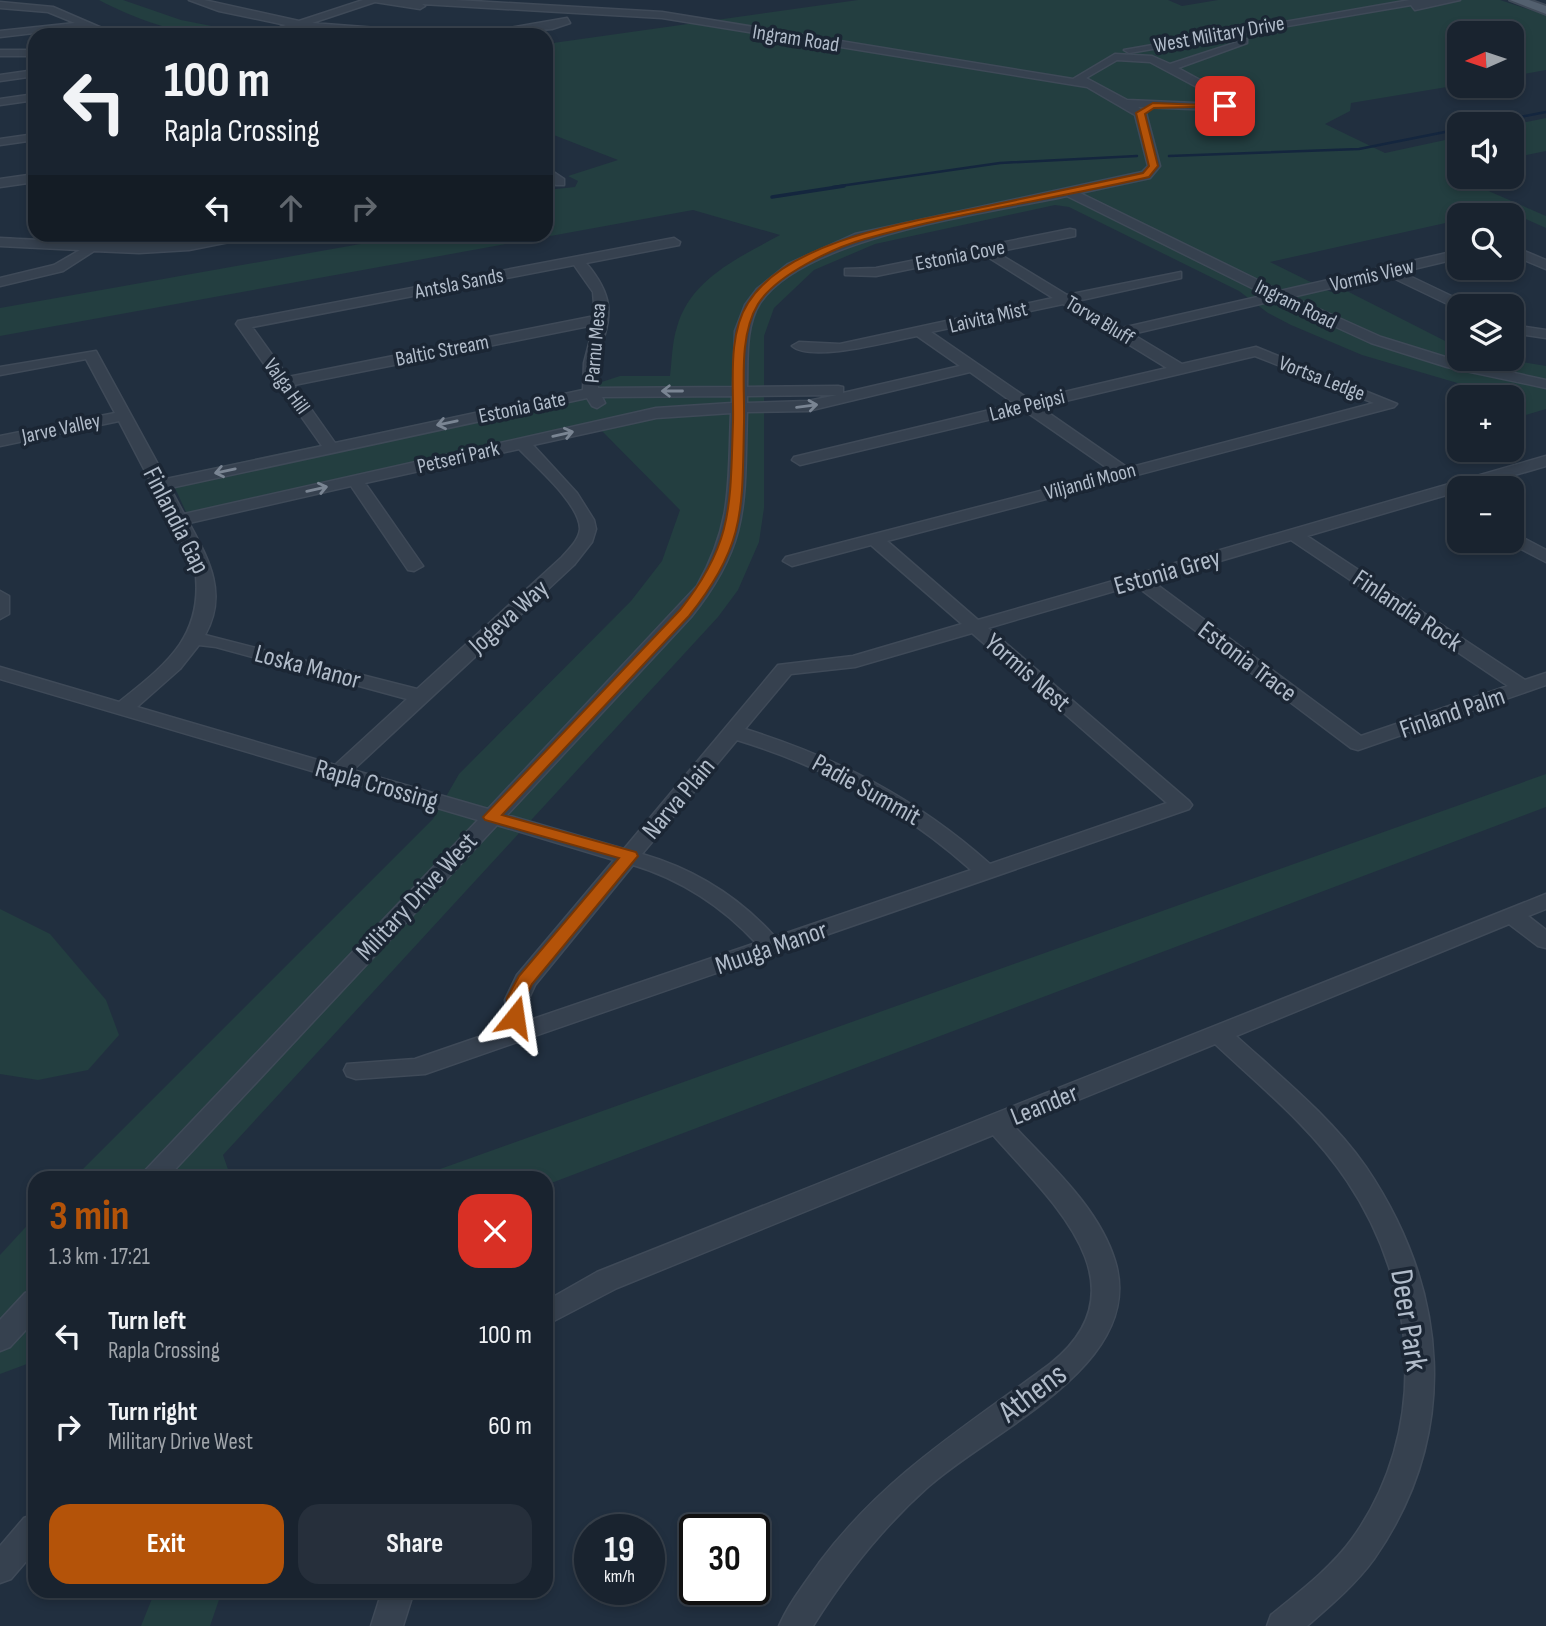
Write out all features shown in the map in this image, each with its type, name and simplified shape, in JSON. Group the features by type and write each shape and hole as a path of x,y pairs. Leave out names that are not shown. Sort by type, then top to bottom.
{"main road":[{"path":"1516,0 1546,7"},
{"path":"1531,0 1546,7"}],"street":[{"name":"Ingram Road","path":"375,0 457,9 620,14"},
{"path":"290,28 375,0"},
{"name":"Ingram Road","path":"407,0 460,6 620,14 712,24 1087,84"},
{"name":"West Military Drive","path":"1169,68 1248,38 1322,20 1427,0"},
{"name":"West Military Drive","path":"1118,57 1135,48 1455,0"},
{"path":"203,1 307,23 346,28"},
{"path":"5,3 50,9 96,28"},
{"path":"535,28 567,21"},
{"path":"52,28 86,24"},
{"path":"0,34 28,31"},
{"path":"1234,32 1248,38"},
{"path":"1125,103 1218,107 1225,106 1229,100 1135,48"},
{"path":"0,53 28,55"},
{"name":"Ingram Road","path":"1046,79 1077,76 1118,57"},
{"path":"1118,57 1152,59"},
{"path":"0,78 28,72"},
{"path":"1065,190 1136,178 1152,171 1154,166 1140,113 1077,76"},
{"path":"0,102 28,98"},
{"path":"1140,113 1153,105"},
{"path":"0,142 28,138"},
{"path":"0,183 28,179"},
{"name":"Ingram Road","path":"1065,190 1342,326 1409,351 1487,372 1546,383"},
{"name":"Military Drive West","path":"158,1171 685,613 705,588 724,554 732,529 736,496 741,331 746,316 762,292 793,267 835,246 884,230 1065,190"},
{"name":"Estonia Cove","path":"850,272 876,272 1070,233"},
{"path":"0,242 89,249 164,248 206,242"},
{"name":"Antsla Sands","path":"243,324 674,242"},
{"path":"0,282 52,271 75,260 89,249"},
{"name":"Torva Bluff","path":"986,250 1178,368"},
{"path":"1524,255 1546,265"},
{"name":"Vormis View","path":"1121,332 1447,257"},
{"name":"Parnu Mesa","path":"578,261 600,292 601,319 590,379 591,393 595,401 616,422"},
{"path":"1389,271 1447,299"},
{"name":"Laivita Mist","path":"799,346 840,348 1176,275"},
{"name":"Baltic Stream","path":"284,382 601,319"},
{"name":"Valga Hill","path":"243,324 331,448"},
{"path":"1524,331 1546,334"},
{"path":"921,332 1124,472"},
{"name":"Lake Peipsi","path":"800,460 1256,351"},
{"name":"Vortsa Ledge","path":"1256,351 1389,404"},
{"name":"Finlandia Gap","path":"0,371 91,354 121,416 204,567 210,600 194,639 163,676 123,708"},
{"name":"Estonia Gate","path":"161,485 591,393 808,406 973,367"},
{"name":"Petseri Park","path":"179,520 616,422 739,400"},
{"name":"Viljandi Moon","path":"792,561 1389,404"},
{"name":"Jarve Valley","path":"0,441 121,416"},
{"name":"Jogeva Way","path":"338,773 568,561 584,542 588,527 582,510 522,443"},
{"name":"Estonia Grey","path":"785,668 855,661 1546,461"},
{"path":"355,480 414,566"},
{"path":"1436,493 1447,499"},
{"name":"Finlandia Rock","path":"1293,534 1523,687"},
{"name":"Yormis Nest","path":"874,539 1182,804"},
{"path":"1524,544 1546,557"},
{"name":"Estonia Trace","path":"1138,579 1358,744"},
{"path":"0,596 0,614"},
{"name":"Loska Manor","path":"194,639 217,642 421,696"},
{"name":"Narva Plain","path":"523,1033 515,1017 516,998 525,981 785,668"},
{"name":"Rapla Crossing","path":"0,673 630,856 682,876 715,895 743,914 772,947"},
{"name":"Finland Palm","path":"1358,744 1546,679"},
{"name":"Padie Summit","path":"733,732 818,759 859,779 903,804 949,836 986,872"},
{"name":"Muuga Manor","path":"356,1070 416,1068 1182,804"},
{"name":"Leander","path":"553,1310 607,1280 1546,901"},
{"path":"1512,915 1546,941"},
{"name":"Deer Park","path":"1219,1034 1301,1112 1356,1174 1387,1225 1403,1262 1420,1339 1421,1402 1415,1440 1403,1478 1385,1515 1362,1550 1332,1583 1283,1626"},
{"name":"Athens","path":"795,1626 814,1594 844,1555 918,1477 1068,1367 1094,1335 1105,1287 1102,1261 1092,1237 997,1123"},
{"path":"0,1339 28,1309"},
{"path":"0,1569 28,1536"},
{"path":"387,1626 396,1598"}],"green space":[{"path":"99,0 123,0 181,20 222,28 168,28"},
{"path":"858,0 1168,0 1182,6 1218,0 1500,0 1546,15 1546,70 1524,74 1524,21 1447,21 1447,87 1351,103 1350,111 1325,124 1385,153 1447,140 1447,189 1484,189 1516,203 1447,203 1447,223 1270,262 1331,292 1343,289 1447,342 1447,371 1524,371 1524,362 1546,366 1546,409 1524,415 1524,385 1464,385 1362,355 1291,325 1268,313 1239,291 1069,207 1055,205 875,244 814,270 774,308 764,336 764,508 759,542 738,590 718,617 223,1155 229,1171 81,1171 433,819 459,774 631,601 662,561 680,510 601,430 191,523 170,477 574,391 620,376 670,376 675,333 693,295 718,271 780,235 693,210 553,235 553,189 575,187 578,181 568,176 618,160 553,135 553,43"},
{"path":"1546,118 1546,151 1524,156 1524,123"},
{"path":"1524,206 1546,216 1546,228 1524,218"},
{"path":"372,242 517,242 0,336 0,308"},
{"path":"1546,774 1546,807 553,1182 553,1171 435,1171"},
{"path":"0,909 50,934 106,1000 119,1035 88,1070 38,1080 0,1074"},
{"path":"28,1225 28,1364 0,1374 0,1255"},
{"path":"152,1598 220,1598 210,1626 141,1626"}],"waterway":[{"path":"1524,116 1546,112"},
{"path":"1169,156 1359,149 1447,132"},
{"path":"833,187 1000,163 1137,156"},
{"path":"772,197 844,186"}],"route":[{"path":"515,1017 516,998 525,981 630,856 491,817 685,613 705,588 724,554 732,529 736,496 741,331 746,316 762,292 793,267 860,237 909,224 1146,175 1154,166 1140,113 1153,105 1225,106"}]}
